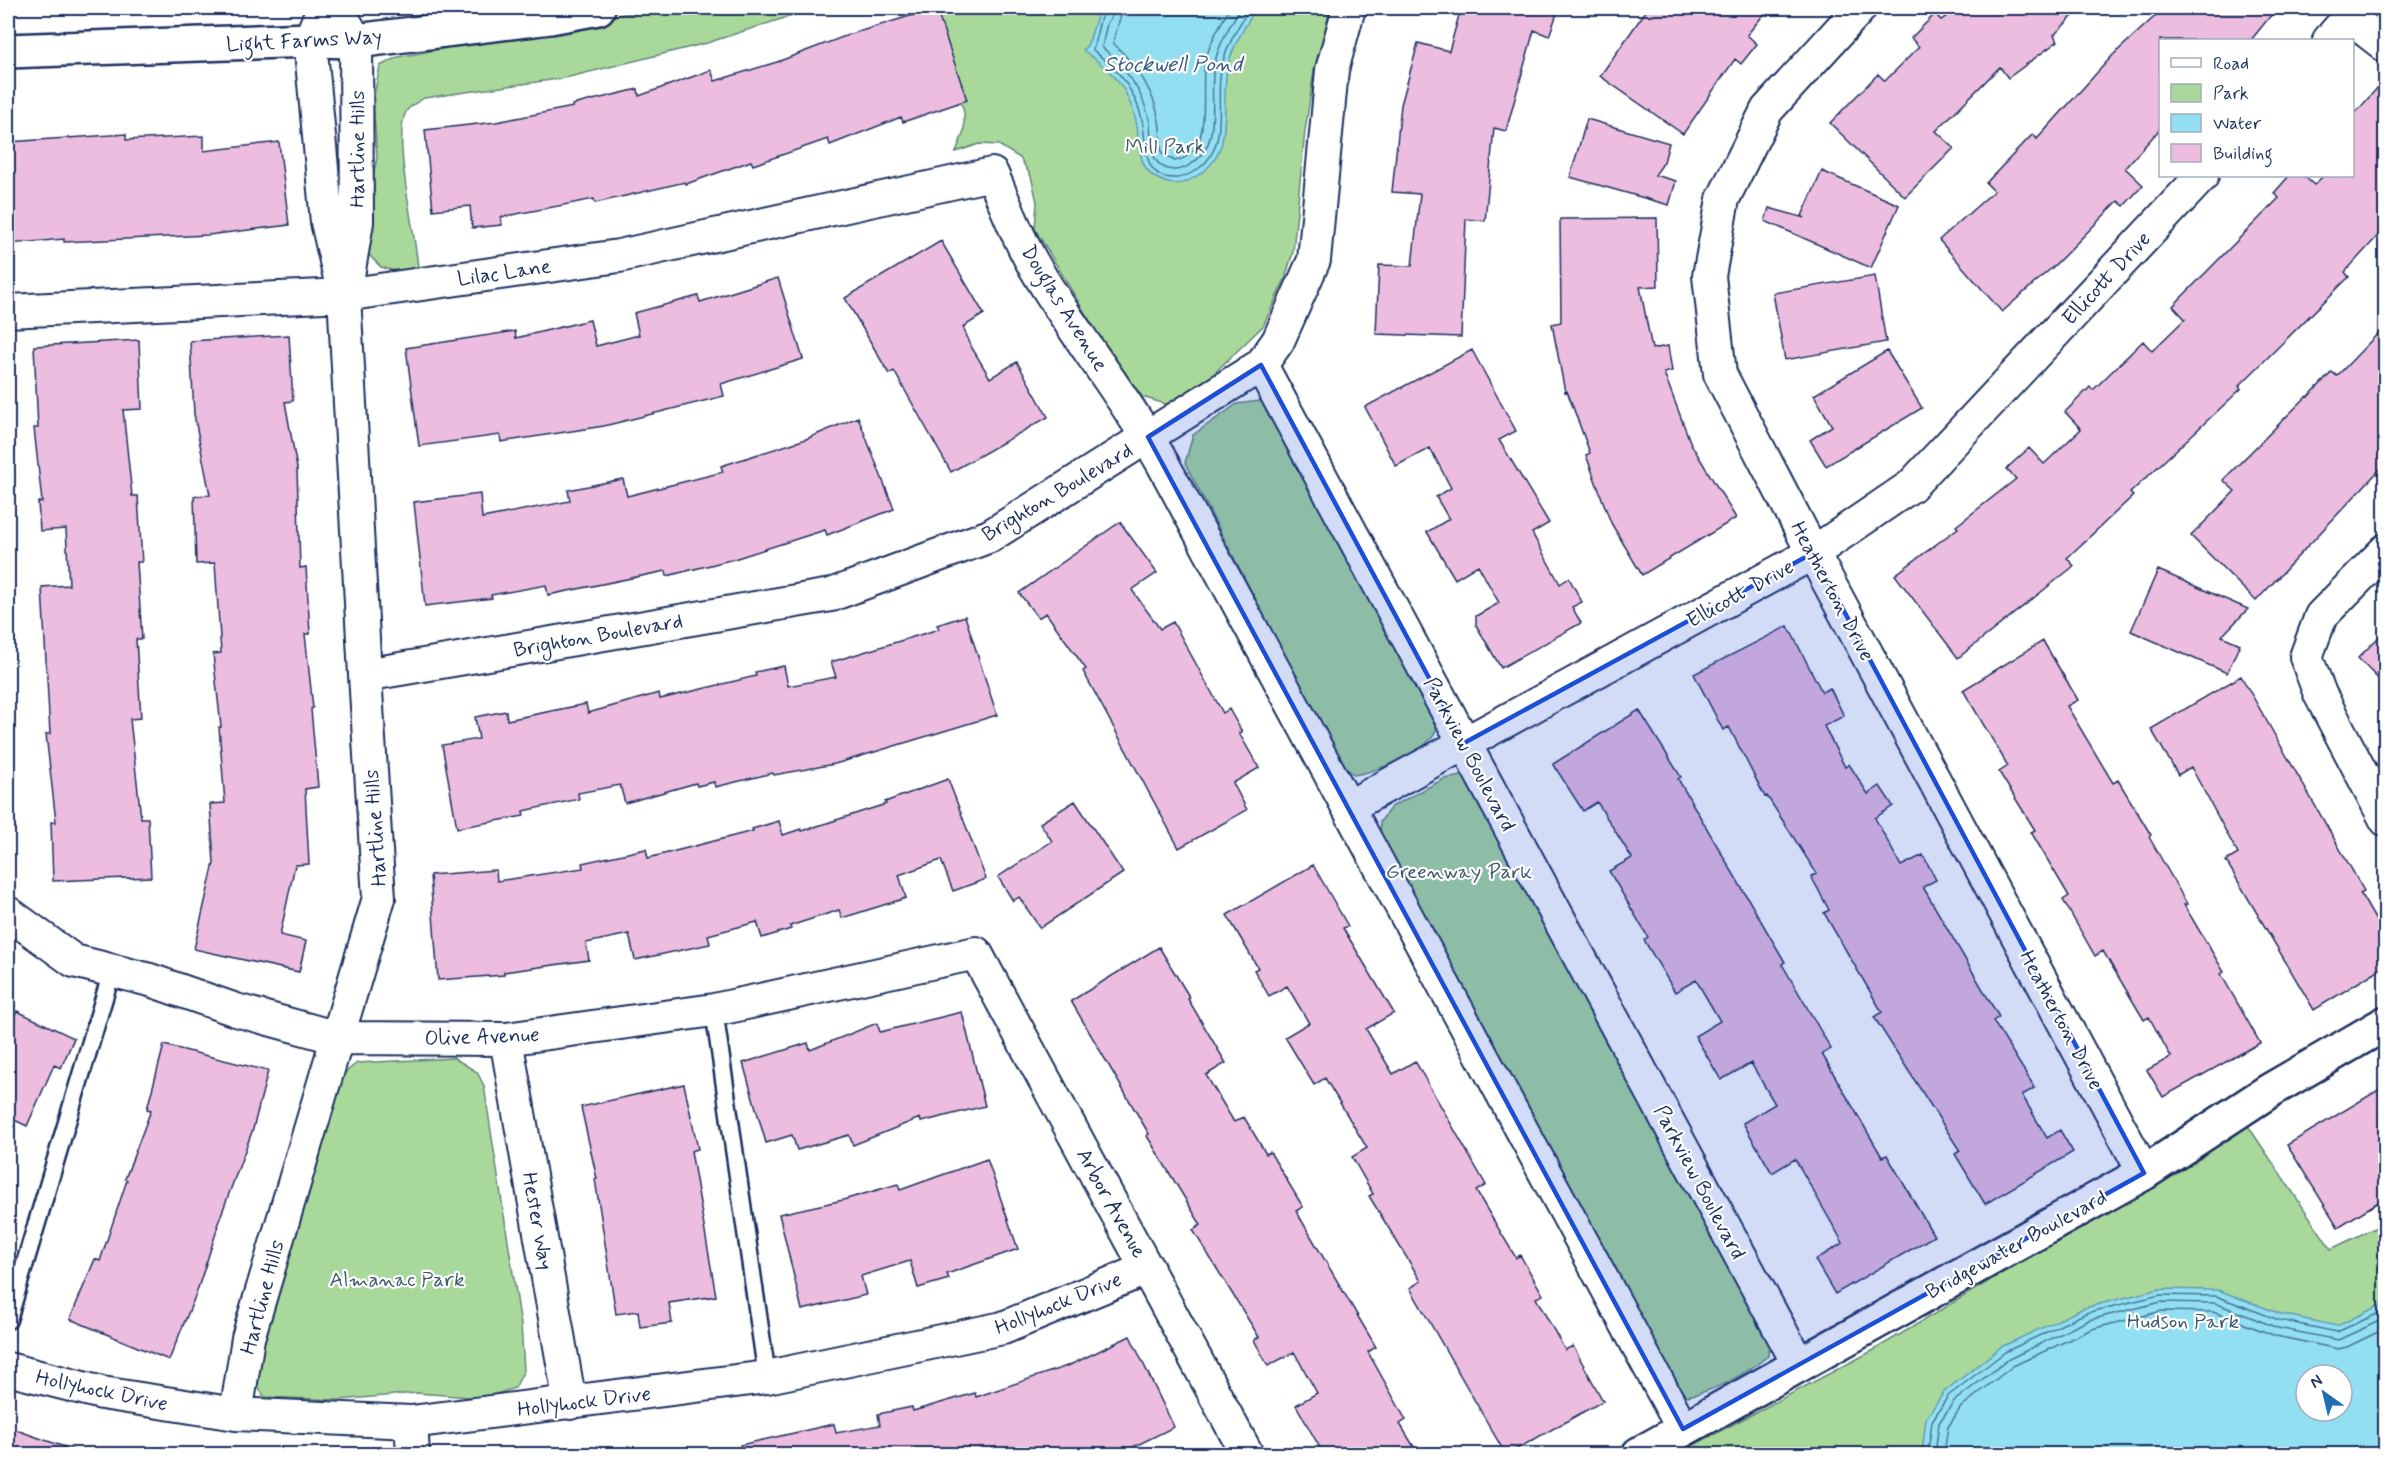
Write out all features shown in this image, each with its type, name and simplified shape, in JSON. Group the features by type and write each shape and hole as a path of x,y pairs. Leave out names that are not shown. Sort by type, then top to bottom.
{"street":[{"name":"Hartline Hills","path":"236,1414 248,1338 380,898 344,295 327,222 310,40 323,8"},
{"name":"Hartline Hills","path":"337,8 356,41 357,222 344,295"},
{"name":"Light Farms Way","path":"8,51 310,40 356,41 550,17 598,8"},
{"name":"Brighton Boulevard","path":"365,675 831,595 990,536 1261,365 1278,341 1314,260 1332,70 1349,8"},
{"name":"Heatherton Drive","path":"1860,8 1767,110 1724,199 1709,276 1720,374 2144,1173"},
{"path":"2330,39 2353,13 2385,46"},
{"name":"Lilac Lane","path":"8,311 344,295 619,256 992,174"},
{"name":"Douglas Avenue","path":"992,174 1034,266 1148,437"},
{"name":"Ellicott Drive","path":"1348,807 1813,553 1911,486 2201,177"},
{"name":"Parkview Boulevard","path":"1261,365 1799,1365"},
{"path":"1148,437 1683,1429"},
{"path":"2385,550 2321,616 2306,657 2320,694 2385,820"},
{"name":"Olive Avenue","path":"8,913 74,961 150,980 236,1010 338,1038 506,1039 714,1010 976,952"},
{"name":"Arbor Avenue","path":"976,952 1148,1268 1246,1455"},
{"name":"Bridgewater Boulevard","path":"1639,1455 2144,1173 2269,1091 2385,1023"},
{"name":"Hester Way","path":"506,1039 570,1403"},
{"name":"Hollyhock Drive","path":"8,1369 102,1393 236,1414 411,1422 767,1377 1004,1328 1148,1268"},
{"path":"411,1422 413,1455"}],"lane":[{"path":"8,1320 112,970"},
{"path":"714,1010 767,1377"}],"highlighted area":[{"path":"1261,365 1464,743 1813,553 2144,1173 1683,1429 1148,437"}],"green space":[{"path":"655,8 815,8 707,43 565,78 424,98 406,112 402,125 403,164 418,268 394,271 381,267 368,254 363,242 369,194 377,158 373,100 380,66 398,57"},
{"name":"Mill Park","path":"934,8 1331,8 1314,71 1305,131 1293,252 1285,279 1263,326 1203,384 1169,405 1142,397 1100,338 1035,229 1037,202 1031,176 1020,158 999,145 979,144 956,152 964,131 964,112"},
{"path":"1260,401 1275,407 1439,719 1435,733 1421,748 1374,770 1354,775 1338,760 1185,463 1193,435 1237,404"},
{"name":"Greenway Park","path":"1462,776 1475,787 1769,1333 1768,1356 1719,1386 1687,1396 1674,1384 1381,841 1380,822 1391,807 1444,779"},
{"name":"Almanac Park","path":"454,1058 477,1072 484,1086 521,1325 524,1370 515,1388 484,1398 417,1393 338,1400 265,1397 251,1378 337,1079 357,1063"},
{"name":"Hudson Park","path":"2248,1126 2331,1249 2385,1223 2385,1454 1677,1454 1874,1350"}],"water":[{"name":"Stockwell Pond","path":"1102,8 1256,8 1229,62 1225,84 1222,143 1217,156 1208,167 1192,179 1173,184 1156,178 1150,173 1142,160 1136,122 1125,92 1112,74 1083,50 1089,42 1096,18"},
{"path":"2159,1289 2218,1290 2281,1314 2337,1326 2385,1303 2385,1454 1922,1454 1926,1418 1944,1392 2001,1347 2084,1308"}],"building":[{"path":"936,8 967,100 903,122 901,117 830,145 828,139 753,165 751,161 686,184 685,182 595,203 594,199 501,217 502,225 472,228 470,206 433,210 425,130 496,122 573,107 572,105 638,89 639,96 711,70 715,81 777,62 861,30"},
{"path":"1461,8 1559,8 1549,36 1534,30 1506,131 1494,128 1485,221 1466,219 1461,337 1376,334 1379,265 1412,266 1420,194 1392,192 1401,105 1418,43 1449,51"},
{"path":"1648,8 1769,8 1747,35 1757,44 1741,64 1735,59 1683,134 1600,76"},
{"path":"1959,8 2081,8 2054,35 2058,41 2008,78 2000,67 1936,131 1954,148 1905,197 1830,123 1878,74 1885,81 1919,47 1911,38 1935,14 1941,20"},
{"path":"2164,8 2277,8 2252,39 2159,39 2159,130 2125,168 2143,185 2124,206 2118,201 2055,265 2002,312 1939,240 1994,191 1986,183 2033,134 2037,139 2113,55"},
{"path":"2385,79 2385,228 2345,272 2349,277 2239,386 2241,389 2130,493 2133,496 2067,558 2074,566 1958,658 1895,575 1958,528 1956,526 2016,479 2006,469 2029,448 2044,464 2081,429 2065,412 2090,387 2093,390 2143,341 2152,351 2185,319 2173,306 2279,198 2274,193 2288,177 2305,177 2314,185 2322,177 2354,177 2354,115"},
{"path":"1587,119 1669,143 1664,162 1655,175 1676,181 1669,205 1570,177"},
{"path":"126,134 126,140 204,136 204,151 279,142 289,225 208,235 64,242 64,239 8,244 8,142"},
{"path":"1822,171 1899,205 1871,268 1765,221 1769,208 1805,218 1802,216"},
{"path":"1657,218 1658,286 1640,287 1652,349 1668,346 1672,371 1664,373 1691,444 1736,518 1642,575 1611,523 1586,455 1590,453 1567,391 1565,392 1552,324 1561,322 1560,219"},
{"path":"941,241 984,314 963,327 972,348 990,378 1017,362 1048,417 951,472 894,371 889,374 845,298"},
{"path":"1875,276 1886,342 1785,360 1773,293"},
{"path":"778,278 803,359 721,384 724,396 604,426 501,442 500,435 419,446 406,348 515,331 516,338 590,320 596,346 639,335 634,313 698,296 700,302"},
{"path":"2385,326 2385,464 2256,601 2191,536 2235,491 2223,480 2332,372 2337,376"},
{"path":"289,335 293,401 285,402 297,468 300,568 306,567 310,634 305,634 318,787 305,789 309,864 295,865 280,935 306,941 299,972 194,949 214,863 210,804 225,803 219,727 221,727 213,654 221,653 215,563 196,564 194,496 210,495 194,414 190,341"},
{"path":"139,340 142,409 123,410 132,496 138,496 142,562 137,562 142,639 136,639 141,718 130,719 141,818 148,818 151,877 53,881 51,822 56,822 46,734 50,734 42,587 69,585 66,529 40,531 38,502 42,502 34,428 38,428 34,346"},
{"path":"1472,350 1516,431 1499,440 1549,523 1532,533 1560,584 1569,578 1582,602 1572,607 1581,623 1501,668 1476,625 1476,616 1499,603 1478,565 1455,579 1427,532 1449,519 1436,497 1451,488 1430,448 1396,466 1365,407"},
{"path":"1887,351 1922,408 1826,466 1810,440 1832,426 1814,395"},
{"path":"858,417 894,509 827,535 825,530 734,559 667,576 666,571 548,595 546,585 491,595 492,598 425,606 414,502 480,494 482,518 570,501 568,490 623,479 627,496 723,472 721,466 806,439"},
{"path":"1120,522 1157,573 1132,590 1160,629 1173,622 1223,713 1229,709 1242,732 1239,733 1259,768 1233,783 1247,810 1179,848 1083,671 1086,669 1046,613 1038,618 1019,593"},
{"path":"2158,570 2248,609 2222,636 2240,644 2227,673 2131,631"},
{"path":"965,616 997,715 835,764 774,775 773,773 715,787 714,782 697,786 696,783 625,803 620,785 578,793 579,799 523,811 524,816 457,828 442,745 479,739 475,717 506,711 507,720 586,704 588,713 659,693 660,699 756,676 755,672 784,666 788,686 836,677 831,662 939,629 937,625"},
{"path":"1788,626 1822,692 1830,688 1844,716 1824,726 1845,767 1849,764 1868,794 1880,786 1893,806 1875,818 1901,866 1923,855 1936,880 1923,887 1999,1017 1993,1021 2035,1088 2022,1095 2047,1138 2060,1130 2073,1152 1985,1204 1955,1154 1960,1151 1874,1017 1882,1012 1824,913 1829,910 1811,876 1817,874 1767,796 1765,797 1729,727 1723,730 1694,674"},
{"path":"2385,631 2385,686 2358,658"},
{"path":"2043,641 2078,700 2067,706 2113,783 2118,780 2151,835 2149,837 2187,904 2184,905 2224,972 2221,974 2260,1043 2163,1097 2147,1070 2171,1057 2149,1017 2144,1020 2103,951 2095,956 2063,900 2069,896 2031,832 2035,830 1999,772 2008,766 1963,690"},
{"path":"2241,676 2364,891 2360,893 2385,936 2385,966 2314,1010 2226,861 2238,854 2191,767 2178,775 2151,729"},
{"path":"1639,710 1681,777 1678,779 1785,962 1782,964 1831,1049 1822,1054 1882,1157 1887,1155 1934,1236 1835,1294 1815,1260 1843,1243 1795,1159 1772,1173 1743,1123 1775,1104 1751,1063 1721,1080 1695,1036 1720,1021 1696,980 1675,992 1644,940 1648,937 1609,871 1632,858 1597,802 1583,811 1553,764"},
{"path":"948,779 986,879 953,891 941,860 899,875 906,898 842,918 839,910 762,938 757,922 708,935 710,944 635,960 629,934 586,943 589,960 504,972 504,975 438,980 430,875 496,870 497,881 583,868 582,863 646,849 648,858 753,831 752,829 779,821 783,835 886,804 885,802"},
{"path":"1075,801 1123,873 1040,928 1019,897 1013,901 998,877 1052,841 1040,823"},
{"path":"1313,865 1348,926 1343,928 1394,1013 1366,1029 1393,1074 1415,1061 1486,1185 1476,1191 1516,1258 1520,1255 1543,1295 1536,1298 1565,1350 1573,1346 1603,1401 1506,1455 1410,1288 1421,1281 1369,1196 1373,1194 1352,1157 1367,1148 1325,1078 1314,1085 1285,1037 1309,1023 1287,986 1269,996 1254,970 1258,968 1227,915"},
{"path":"1159,947 1226,1063 1206,1075 1234,1122 1244,1117 1266,1154 1270,1152 1303,1207 1296,1211 1376,1347 1368,1352 1406,1420 1400,1424 1419,1455 1324,1455 1296,1405 1317,1393 1294,1352 1268,1366 1254,1340 1259,1337 1193,1230 1201,1225 1147,1136 1149,1134 1071,1001"},
{"path":"17,1011 74,1038 61,1068 54,1065 27,1126 8,1117 8,1031"},
{"path":"962,1012 985,1106 921,1122 920,1118 853,1145 849,1135 797,1150 792,1135 766,1143 743,1063 808,1043 810,1050 877,1023 880,1032"},
{"path":"164,1045 268,1071 253,1129 217,1226 196,1294 169,1360 70,1319 95,1259 100,1261 127,1180 125,1179 151,1110 147,1109"},
{"path":"684,1084 698,1149 691,1151 716,1296 669,1303 672,1323 640,1327 638,1311 616,1314 595,1179 597,1179 581,1107"},
{"path":"2385,1086 2385,1198 2338,1227 2287,1145"},
{"path":"987,1159 1018,1249 947,1274 949,1279 918,1288 910,1261 861,1276 866,1295 802,1310 779,1214 843,1200 898,1184 900,1190"},
{"path":"1130,1336 1174,1427 1117,1455 741,1455 740,1445 834,1424 836,1433 880,1425 878,1414 912,1407 913,1411 975,1393 976,1397 1070,1365"},
{"path":"8,1427 76,1451 75,1455 8,1455"}]}
